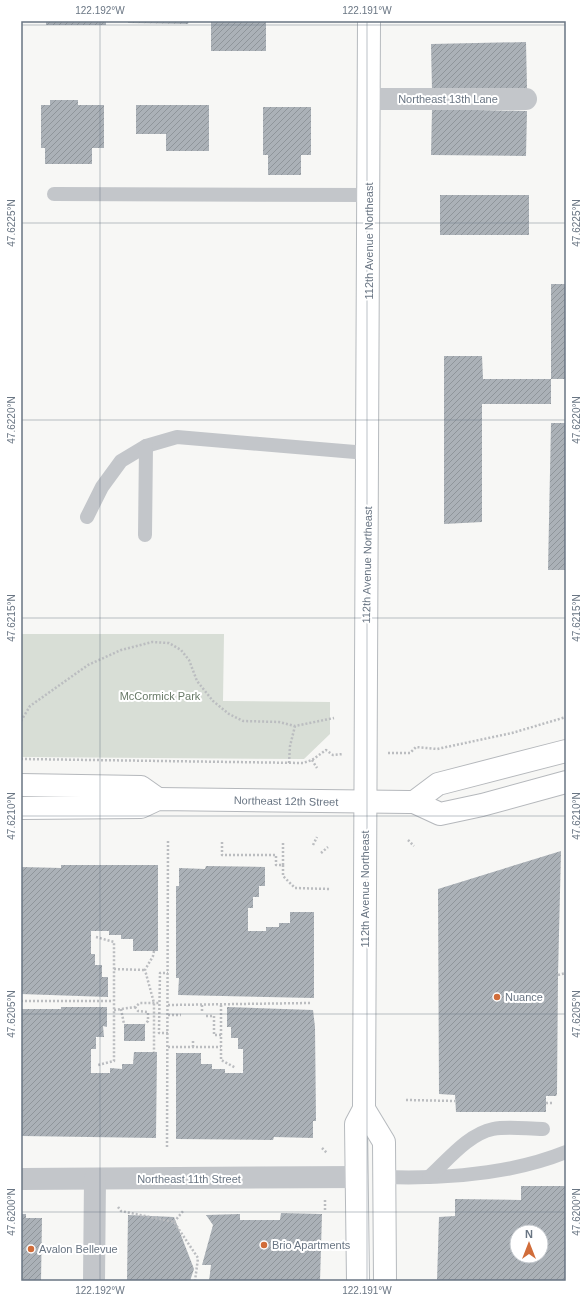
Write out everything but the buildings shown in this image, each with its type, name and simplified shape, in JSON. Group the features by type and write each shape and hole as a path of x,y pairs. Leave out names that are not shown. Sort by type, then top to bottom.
{"main road":[{"name":"112th Avenue Northeast","path":"358,1281 356,1124 364,1109 369,21"},
{"path":"414,802 438,784 566,751"},
{"name":"Northeast 12th Street","path":"21,808 141,807 158,799 414,802 440,814 482,805 566,782"},
{"path":"21,785 141,787 158,799"},
{"path":"364,1109 384,1142 385,1281"}],"street":[{"name":"Northeast 13th Lane","path":"369,100 526,100"},
{"name":"Northeast 11th Street","path":"21,1179 95,1180 357,1177"},
{"path":"94,1281 95,1180"}],"lane":[{"path":"54,194 369,195"},
{"path":"87,517 102,487 121,462 146,446 177,437 367,453"},
{"path":"145,535 146,446"},
{"path":"429,1178 465,1144 489,1130 498,1128 543,1129"},
{"path":"384,1177 429,1178 497,1171 547,1160 566,1152"}],"path":[{"path":"21,721 30,706 88,665 121,650 152,642 169,643 182,650 189,660 197,681 213,701 229,714 243,721 279,722 295,726 334,718"},
{"path":"410,753 416,747 437,749 512,733 566,717"},
{"path":"289,762 290,746 295,726"},
{"path":"21,759 304,762 312,760 326,750 333,755"},
{"path":"312,760 317,768"},
{"path":"313,845 317,837"},
{"path":"408,840 414,846"},
{"path":"167,1147 168,841"},
{"path":"222,842 222,855 276,855 276,865 283,865"},
{"path":"283,843 283,876 295,888 330,889"},
{"path":"321,853 328,847"},
{"path":"96,937 114,942 114,1061 98,1065"},
{"path":"154,951 153,956 145,970 154,1003 154,1052"},
{"path":"114,969 145,970"},
{"path":"168,973 160,973 159,1033 168,1033"},
{"path":"558,975 566,973"},
{"path":"21,1001 113,1001"},
{"path":"114,1010 135,1007 140,1003 160,1003"},
{"path":"168,1005 310,1003"},
{"path":"202,1005 202,1012"},
{"path":"221,1005 221,1060 236,1068"},
{"path":"135,1007 138,1011 148,1012 148,1021 145,1024"},
{"path":"121,1009 124,1024"},
{"path":"168,1015 181,1015"},
{"path":"206,1016 214,1016 214,1035 221,1035"},
{"path":"193,1041 193,1046"},
{"path":"168,1046 221,1047"},
{"path":"406,1100 455,1101"},
{"path":"546,1103 554,1103"},
{"path":"322,1148 327,1153"},
{"path":"325,1198 325,1212"},
{"path":"174,1222 184,1210"},
{"path":"120,1211 174,1222 198,1258 195,1281"}],"green space":[{"name":"McCormick Park","path":"21,634 224,634 223,701 330,702 330,734 304,759 21,757"}],"place":[{"name":"Nuance","path":"497,997"},
{"name":"Brio Apartments","path":"264,1245"},
{"name":"Avalon Bellevue","path":"31,1249"}]}
